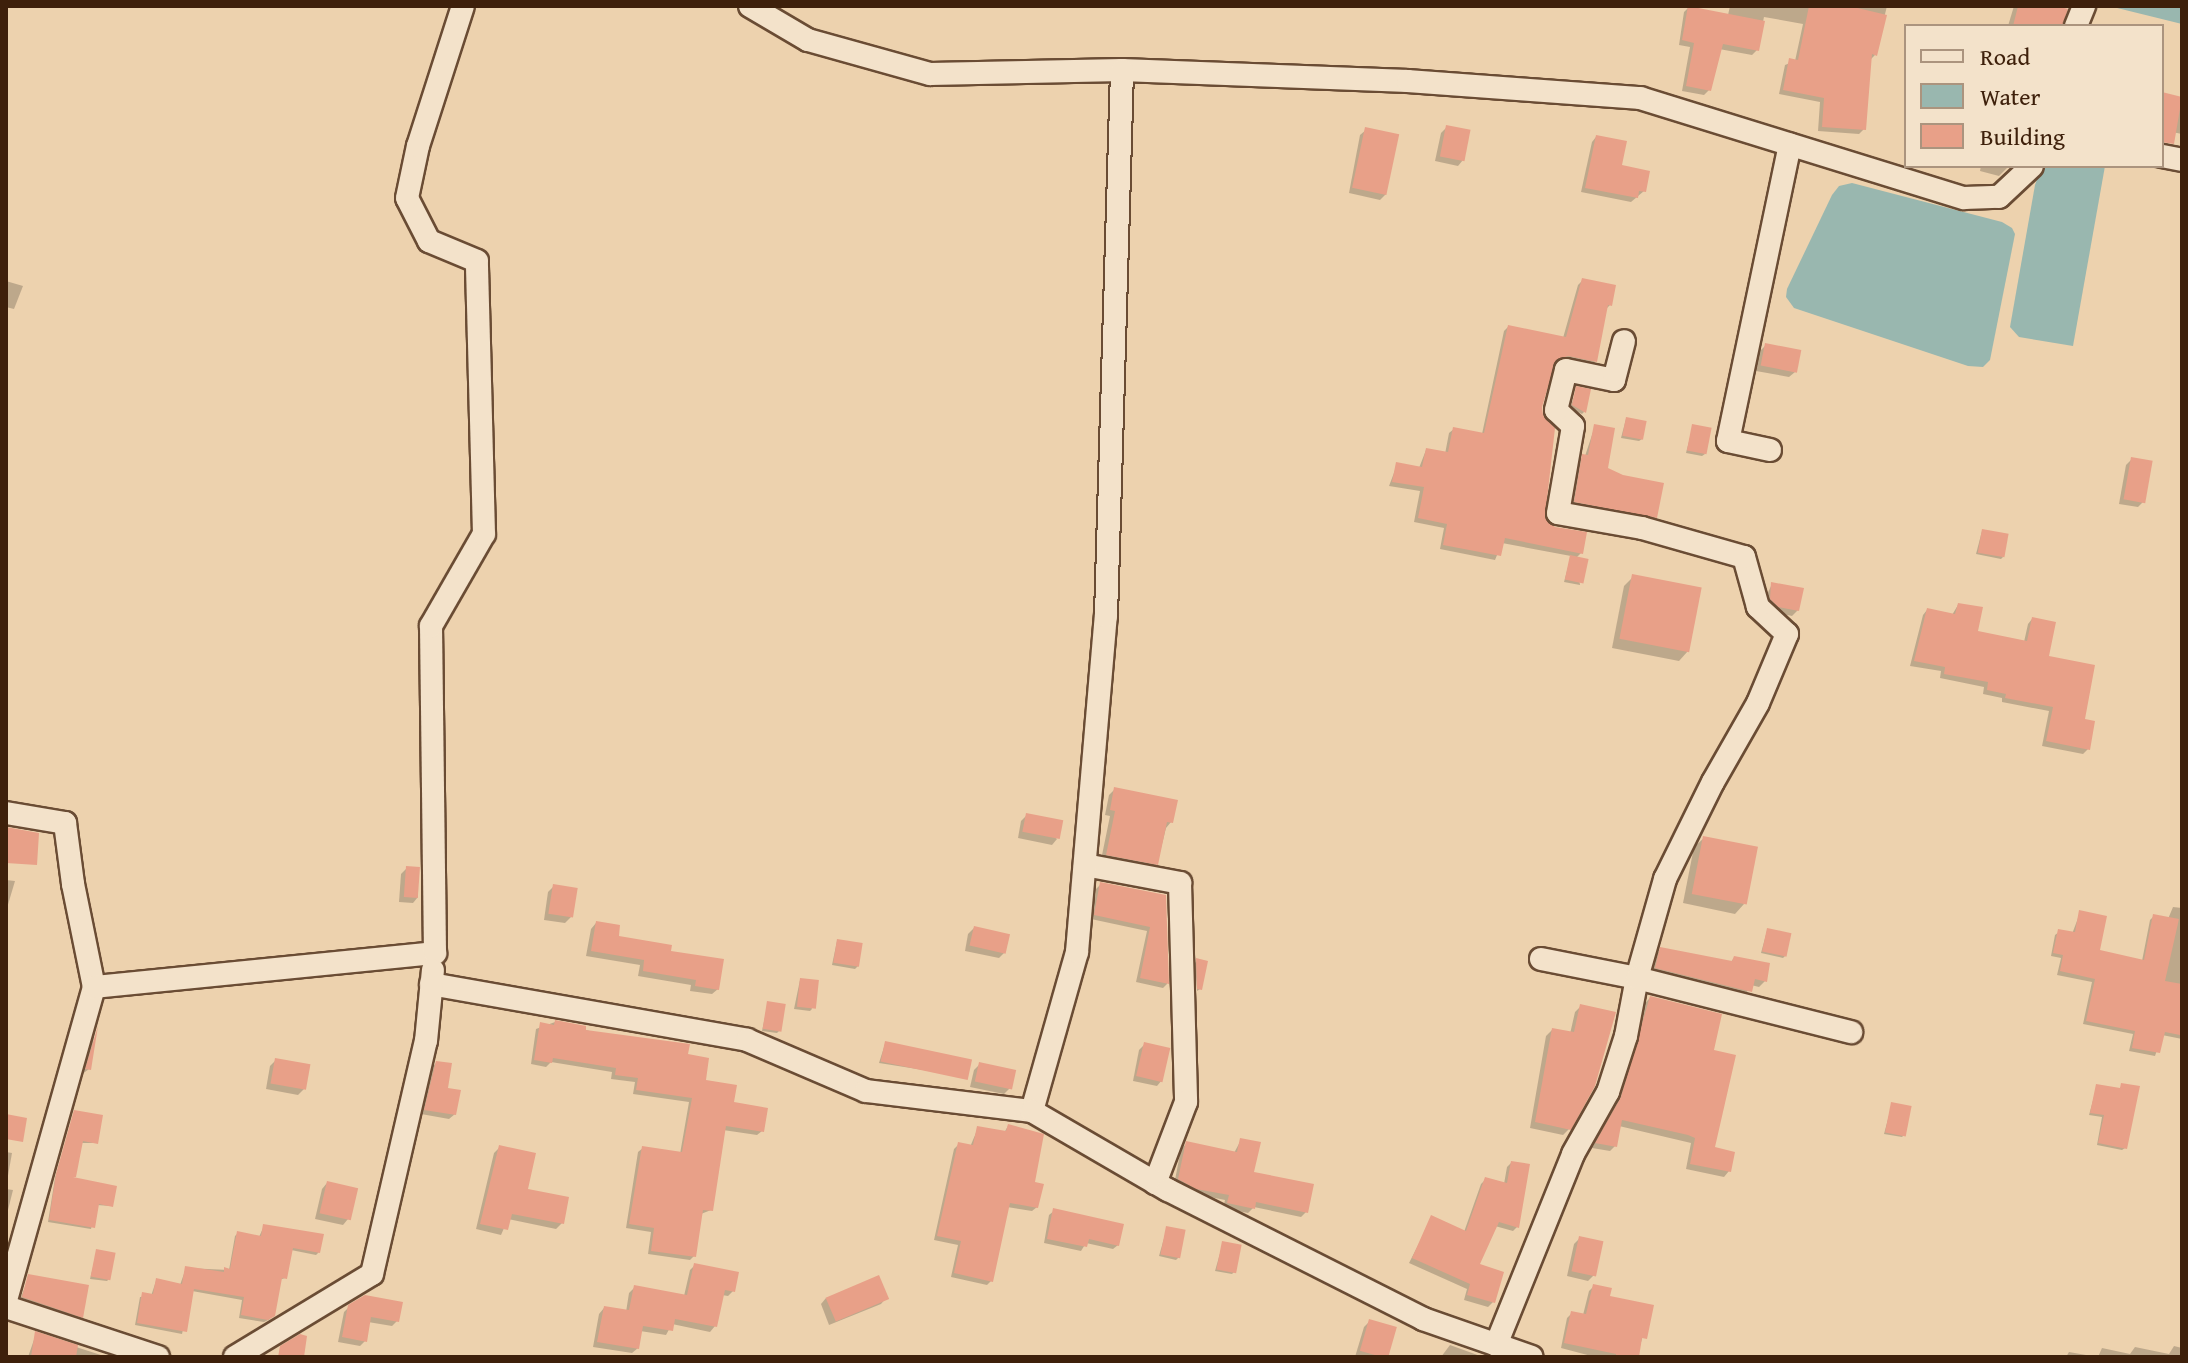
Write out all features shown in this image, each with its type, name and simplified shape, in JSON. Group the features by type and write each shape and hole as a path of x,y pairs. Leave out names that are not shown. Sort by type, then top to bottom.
{"street":[{"path":"235,1357 372,1274 426,1041 435,953 431,626 484,534 477,261 429,241 407,198 418,146 463,6"},
{"path":"750,6 808,40 930,74 1122,70 1408,81 1640,98 1964,198 1999,197 2030,168"},
{"path":"1032,1111 1077,952 1085,865 1106,616 1122,70"},
{"path":"1770,450 1728,441 1790,144"},
{"path":"1496,1345 1573,1154 1608,1092 1626,1036 1637,978 1665,879 1713,782 1758,703 1787,634 1758,607 1744,557 1642,528 1558,513 1573,426 1556,410 1566,370 1614,380 1624,341"},
{"path":"6,813 65,823 73,884 94,987 6,1301"},
{"path":"1085,865 1180,883 1186,1102 1155,1183"},
{"path":"94,987 435,953"},
{"path":"1541,959 1637,978 1851,1032"},
{"path":"431,984 747,1040 866,1091 1032,1111 1155,1183 1423,1319 1532,1357"},
{"path":"6,1307 158,1357"}],"water":[{"path":"2109,6 2182,6 2182,24"},
{"path":"2041,168 2105,168 2073,346 2019,337 2010,327 2035,185"},
{"path":"1852,183 2002,222 2012,228 2015,234 1990,360 1983,367 1968,366 1794,308 1786,297 1832,195 1839,186"}],"building":[{"path":"1688,6 1765,21 1759,51 1723,44 1711,91 1686,86 1694,43 1682,40"},
{"path":"1809,6 1849,6 1887,15 1877,56 1872,54 1866,130 1822,127 1824,98 1783,90 1789,58 1798,60"},
{"path":"2018,6 2068,9 2063,24 2014,24"},
{"path":"2164,92 2182,97 2174,144 2164,142"},
{"path":"1446,125 1471,130 1464,161 1440,156"},
{"path":"1365,127 1399,134 1386,195 1352,188"},
{"path":"1596,135 1627,141 1622,165 1650,171 1646,192 1639,191 1638,198 1585,188"},
{"path":"1582,278 1616,285 1612,306 1608,305 1597,362 1568,356 1556,360 1542,407 1543,415 1555,428 1545,517 1555,527 1587,532 1583,554 1505,538 1501,556 1443,545 1447,524 1418,518 1424,487 1392,482 1396,462 1422,467 1426,448 1448,452 1453,427 1484,433 1508,325 1566,337"},
{"path":"1765,343 1801,350 1797,373 1761,366"},
{"path":"1576,386 1591,389 1586,413 1572,405"},
{"path":"1626,417 1647,421 1643,440 1622,436"},
{"path":"1594,424 1615,428 1608,468 1623,475 1664,483 1657,518 1574,502 1582,454 1588,455"},
{"path":"1692,424 1712,428 1706,454 1687,451"},
{"path":"2131,457 2153,461 2145,503 2124,499"},
{"path":"1982,529 2009,534 2004,557 1978,553"},
{"path":"1570,555 1589,559 1583,583 1565,579"},
{"path":"1632,574 1702,588 1689,652 1619,639"},
{"path":"1771,582 1804,588 1799,611 1778,607 1770,599"},
{"path":"1958,603 1983,607 1978,631 2027,641 2032,617 2056,622 2049,656 2095,665 2085,719 2095,721 2090,750 2046,741 2053,707 2005,698 2006,694 1987,690 1988,682 1944,674 1945,667 1914,661 1927,608 1955,614"},
{"path":"1114,787 1178,800 1173,823 1167,822 1158,865 1106,855 1115,811 1110,810"},
{"path":"1026,813 1063,820 1060,839 1022,832"},
{"path":"6,827 39,833 37,865 6,863"},
{"path":"1703,836 1758,847 1747,905 1692,894"},
{"path":"406,866 420,867 418,898 404,897"},
{"path":"1100,882 1166,895 1169,984 1140,978 1150,927 1094,915"},
{"path":"553,884 578,888 573,918 548,914"},
{"path":"2079,910 2107,916 2100,950 2144,960 2153,914 2179,919 2165,981 2182,984 2182,1022 2180,1035 2165,1032 2160,1053 2132,1048 2135,1031 2086,1021 2095,979 2060,971 2063,955 2053,953 2058,929 2075,932"},
{"path":"596,921 620,925 619,936 672,945 671,951 724,959 719,990 695,986 696,980 643,971 644,960 591,951"},
{"path":"974,926 1010,934 1006,954 970,945"},
{"path":"1767,928 1791,933 1786,957 1762,951"},
{"path":"837,939 863,943 859,967 833,963"},
{"path":"1660,947 1732,961 1734,956 1770,963 1767,982 1755,979 1752,992 1655,968"},
{"path":"1196,958 1208,961 1202,990 1197,989"},
{"path":"800,978 819,980 816,1009 797,1007"},
{"path":"1650,996 1722,1014 1714,1050 1736,1055 1715,1147 1735,1152 1731,1172 1690,1164 1695,1138 1622,1120 1617,1147 1595,1143 1621,1097"},
{"path":"767,1001 786,1004 781,1032 763,1029"},
{"path":"1580,1004 1616,1012 1595,1086 1571,1130 1535,1122 1552,1028 1574,1032"},
{"path":"555,1020 586,1026 586,1030 690,1044 688,1054 709,1058 706,1080 737,1085 734,1102 768,1108 764,1132 726,1126 713,1211 703,1210 696,1257 651,1251 654,1228 629,1224 642,1146 682,1152 692,1098 636,1090 638,1078 615,1075 616,1068 553,1058 552,1063 534,1060 540,1022 554,1025"},
{"path":"98,1026 91,1070 85,1069"},
{"path":"885,1041 972,1060 968,1080 881,1062"},
{"path":"1144,1042 1170,1048 1162,1082 1136,1076"},
{"path":"275,1058 310,1064 306,1090 270,1084"},
{"path":"436,1061 452,1063 448,1088 461,1090 456,1115 424,1110"},
{"path":"979,1062 1016,1070 1012,1089 975,1082"},
{"path":"2121,1083 2140,1086 2127,1149 2098,1143 2104,1115 2090,1113 2096,1084 2120,1088"},
{"path":"1891,1102 1912,1106 1906,1136 1885,1132"},
{"path":"74,1110 103,1115 98,1144 83,1141 76,1177 73,1177 117,1186 113,1207 99,1204 95,1228 49,1220 56,1174"},
{"path":"6,1114 27,1118 23,1142 6,1139"},
{"path":"1008,1124 1044,1134 1035,1182 1044,1184 1038,1208 1010,1203 993,1282 954,1273 961,1241 937,1236 958,1142 973,1145 977,1126 1006,1131"},
{"path":"1240,1138 1261,1142 1254,1172 1314,1184 1308,1213 1256,1202 1255,1209 1227,1203 1229,1195 1196,1189 1178,1179 1186,1141 1237,1152"},
{"path":"499,1145 536,1153 528,1189 569,1197 564,1224 512,1214 508,1230 480,1224"},
{"path":"1511,1161 1530,1164 1519,1228 1499,1222 1480,1264 1504,1272 1495,1303 1467,1295 1470,1284 1412,1258 1431,1215 1466,1231 1485,1177 1507,1183"},
{"path":"327,1181 358,1188 351,1220 320,1213"},
{"path":"1053,1208 1124,1224 1119,1246 1089,1239 1087,1247 1047,1239"},
{"path":"263,1224 324,1234 320,1253 293,1248 287,1279 282,1278 275,1316 268,1320 241,1315 244,1297 194,1289 187,1332 137,1323 142,1292 153,1294 156,1278 182,1284 185,1266 224,1272 224,1267 230,1269 237,1231 261,1236"},
{"path":"1166,1226 1186,1230 1180,1258 1160,1254"},
{"path":"1579,1236 1603,1241 1596,1276 1572,1271"},
{"path":"1222,1241 1242,1245 1236,1273 1216,1269"},
{"path":"96,1249 116,1253 110,1280 91,1276"},
{"path":"694,1263 739,1272 735,1292 725,1290 717,1327 675,1319 673,1331 643,1326 639,1349 597,1342 604,1306 629,1310 634,1285 687,1295"},
{"path":"28,1274 89,1285 83,1318 22,1297"},
{"path":"879,1275 889,1299 836,1322 826,1298"},
{"path":"1593,1284 1612,1288 1610,1296 1654,1305 1647,1339 1642,1338 1639,1357 1616,1357 1616,1354 1564,1343 1571,1311 1586,1314"},
{"path":"365,1295 403,1302 399,1322 371,1317 367,1342 342,1337 348,1305"},
{"path":"1369,1319 1397,1327 1388,1357 1360,1351"},
{"path":"35,1331 78,1345 76,1357 31,1357"},
{"path":"300,1334 307,1336 304,1357 278,1357 280,1346"}]}
